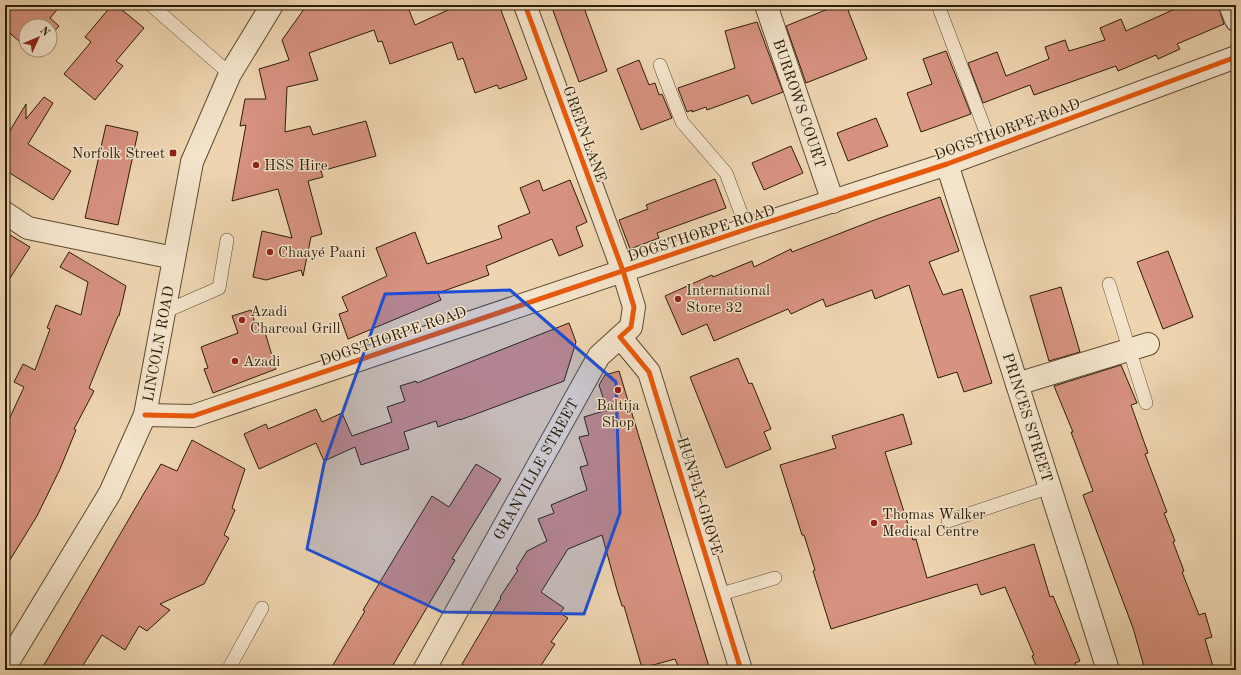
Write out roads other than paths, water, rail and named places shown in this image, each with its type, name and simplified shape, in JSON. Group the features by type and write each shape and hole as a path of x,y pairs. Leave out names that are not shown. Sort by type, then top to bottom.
{"street":[{"name":"LINCOLN ROAD","path":"5,667 110,493 145,415 192,162 230,74 272,5"},
{"name":"GREEN LANE","path":"525,5 623,271"},
{"name":"BURROWS COURT","path":"766,5 834,202"},
{"path":"1230,5 1236,20"},
{"name":"DOGSTHORPE ROAD","path":"145,415 193,416 747,229 834,202 947,164 1236,57"},
{"name":"PRINCES STREET","path":"947,164 1108,670"},
{"path":"5,213 28,228 174,258"},
{"name":"GRANVILLE STREET","path":"424,670 599,356 631,327 634,307 623,271"},
{"name":"HUNTLY GROVE","path":"620,337 649,372 741,670"},
{"path":"1017,384 1139,347"}],"lane":[{"path":"152,5 230,74"},
{"path":"938,5 992,148"},
{"path":"660,65 682,122 726,173 747,229"},
{"path":"164,312 219,288 227,240"},
{"path":"1109,284 1139,347 1146,403"},
{"path":"948,521 1050,487"},
{"path":"718,595 775,578"},
{"path":"228,670 262,608"}],"place":[{"name":"Norfolk Street","path":"173,153"},
{"name":"HSS Hire","path":"256,165"},
{"name":"Chaayé Paani","path":"270,252"},
{"name":"International Store 32","path":"678,299"},
{"name":"Azadi Charcoal Grill","path":"242,320"},
{"name":"Azadi","path":"235,361"},
{"name":"Baltija Shop","path":"618,390"},
{"name":"Thomas Walker Medical Centre","path":"874,523"}]}
